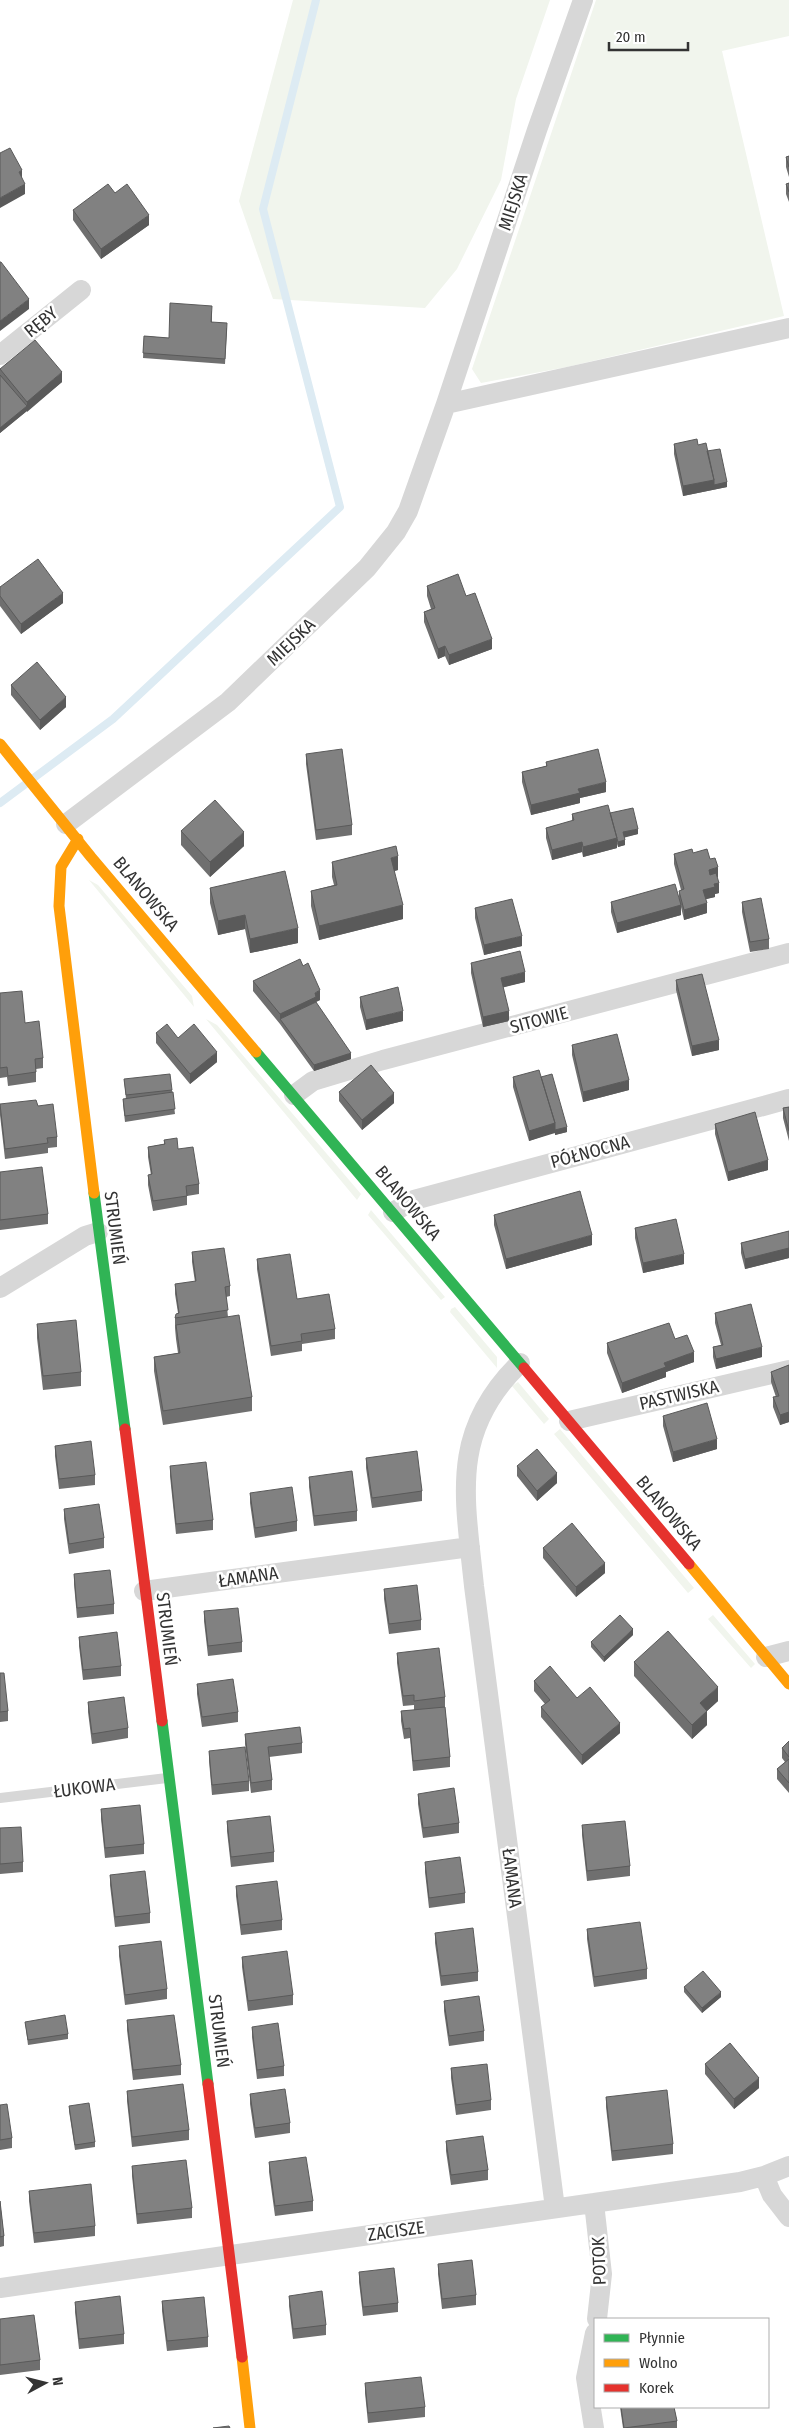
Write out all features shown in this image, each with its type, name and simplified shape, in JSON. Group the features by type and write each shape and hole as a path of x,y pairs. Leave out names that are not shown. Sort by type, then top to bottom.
{"street":[{"name":"MIEJSKA","path":"72,831 228,702 382,552 408,511 583,0"},
{"name":"RĘBY","path":"0,355 81,290"},
{"path":"446,404 789,328"},
{"name":"BLANOWSKA","path":"0,744 789,1684"},
{"name":"STRUMIEŃ","path":"72,831 61,867 59,906 98,1232 230,2255 250,2428"},
{"name":"SITOWIE","path":"294,1096 313,1081 331,1075 555,1016 691,977 789,953"},
{"name":"PÓŁNOCNA","path":"393,1212 414,1200 789,1099"},
{"path":"0,1288 86,1236 98,1232"},
{"name":"ŁAMANA","path":"520,1363 504,1378 474,1430 469,1444 466,1486 470,1547 555,2208"},
{"name":"PASTWISKA","path":"569,1421 789,1370"},
{"name":"ŁAMANA","path":"144,1591 470,1547"},
{"path":"766,1657 789,1651"},
{"name":"ZACISZE","path":"0,2288 740,2182 764,2176 789,2166"},
{"path":"764,2176 772,2195 789,2217"},
{"name":"POTOK","path":"594,2203 602,2274 597,2318"},
{"path":"594,2338 586,2378 594,2428"}],"lane":[{"name":"ŁUKOWA","path":"0,1798 168,1778"}],"shaded area":[{"path":"293,0 550,0 516,99 501,180 457,269 425,308 273,299 239,201"},
{"path":"596,0 789,0 789,36 722,51 784,316 567,367 481,383 472,369"},
{"path":"89,880 98,885 192,996 194,1007"},
{"path":"206,1019 217,1025 361,1194 357,1200"},
{"path":"371,1210 445,1297 441,1300 368,1215"},
{"path":"455,1307 497,1357 497,1368 450,1312"},
{"path":"518,1382 549,1419 544,1424 512,1386"},
{"path":"560,1429 694,1588 688,1593 554,1434"},
{"path":"713,1615 755,1664 751,1668 708,1619"}],"building":[{"path":"10,148 22,170 19,172 25,184 0,198 0,153"},
{"path":"789,156 789,167 786,157"},
{"path":"108,184 115,193 127,184 149,215 101,249 73,210"},
{"path":"0,262 29,299 0,321"},
{"path":"170,303 212,306 211,322 227,323 225,359 143,353 144,336 169,338"},
{"path":"35,340 62,372 27,402 0,369"},
{"path":"0,375 27,406 0,428"},
{"path":"697,439 698,445 706,443 714,480 683,486 674,444"},
{"path":"720,449 727,482 714,485 707,451"},
{"path":"38,559 63,593 21,624 0,596 0,587"},
{"path":"458,574 466,596 475,593 492,639 449,655 445,646 438,649 424,612 435,608 427,586"},
{"path":"37,662 66,697 40,720 11,685"},
{"path":"342,749 352,825 316,830 306,754"},
{"path":"598,749 606,782 578,789 580,793 531,805 522,772 547,766 546,762"},
{"path":"215,800 244,832 210,862 181,831"},
{"path":"608,805 617,838 583,847 582,842 552,850 546,828 574,820 572,814"},
{"path":"633,808 638,829 623,832 625,840 618,842 610,813"},
{"path":"396,846 398,856 391,858 403,905 319,926 311,891 337,885 332,862"},
{"path":"692,849 693,853 707,849 710,859 715,858 718,867 709,870 710,875 716,873 719,883 714,884 715,887 703,890 707,903 684,910 679,891 684,889 674,854"},
{"path":"285,871 298,928 250,939 245,915 218,921 210,888"},
{"path":"675,884 681,905 617,923 611,902"},
{"path":"761,898 769,939 750,942 742,902"},
{"path":"512,899 522,936 484,945 475,908"},
{"path":"520,951 525,972 501,978 509,1011 483,1017 471,963"},
{"path":"300,959 303,966 308,963 320,990 315,993 316,997 280,1014 253,981"},
{"path":"702,974 719,1040 692,1046 676,980"},
{"path":"398,987 403,1011 366,1020 360,997"},
{"path":"22,991 25,1023 39,1021 43,1058 35,1059 36,1072 8,1076 7,1067 0,1068 0,993"},
{"path":"316,1002 351,1053 314,1065 280,1019"},
{"path":"167,1024 178,1038 194,1024 217,1052 190,1074 156,1033"},
{"path":"617,1034 629,1080 583,1092 572,1045"},
{"path":"371,1065 394,1093 362,1120 339,1092"},
{"path":"539,1070 555,1123 529,1131 513,1077"},
{"path":"170,1074 172,1090 126,1095 124,1079"},
{"path":"552,1074 567,1127 555,1130 555,1123 541,1077"},
{"path":"173,1092 175,1109 125,1116 123,1099"},
{"path":"36,1100 38,1106 53,1104 57,1137 47,1138 48,1143 5,1149 0,1104"},
{"path":"789,1107 789,1131 783,1108"},
{"path":"755,1112 768,1160 728,1172 715,1124"},
{"path":"177,1138 178,1149 193,1147 199,1184 186,1186 187,1196 153,1201 148,1175 152,1174 148,1147 165,1144 164,1140"},
{"path":"42,1167 48,1214 0,1220 0,1172"},
{"path":"580,1191 592,1235 506,1259 494,1215"},
{"path":"676,1219 684,1254 643,1263 635,1228"},
{"path":"789,1231 789,1248 745,1259 741,1243"},
{"path":"224,1248 230,1286 225,1287 228,1310 175,1318 176,1314 179,1313 175,1284 196,1281 192,1252"},
{"path":"290,1254 297,1299 329,1294 335,1329 301,1334 302,1341 271,1346 257,1259"},
{"path":"751,1304 762,1347 716,1359 713,1347 723,1345 715,1313"},
{"path":"239,1315 252,1397 163,1411 154,1357 180,1353 176,1325"},
{"path":"76,1320 81,1372 43,1376 37,1324"},
{"path":"669,1323 675,1339 687,1335 694,1352 664,1363 666,1367 622,1383 607,1343"},
{"path":"789,1365 789,1412 780,1415 773,1397 779,1396 771,1372"},
{"path":"707,1403 717,1439 673,1452 663,1416"},
{"path":"91,1441 95,1475 59,1479 55,1446"},
{"path":"537,1449 557,1473 537,1491 517,1466"},
{"path":"417,1451 422,1491 372,1498 366,1458"},
{"path":"206,1462 213,1520 176,1524 170,1466"},
{"path":"352,1471 357,1511 314,1516 309,1477"},
{"path":"292,1487 297,1521 255,1528 250,1493"},
{"path":"99,1504 104,1538 69,1544 64,1509"},
{"path":"572,1523 605,1563 576,1587 543,1548"},
{"path":"110,1570 114,1604 77,1608 74,1574"},
{"path":"417,1585 421,1620 389,1624 384,1589"},
{"path":"238,1608 242,1642 208,1646 204,1611"},
{"path":"620,1615 633,1629 604,1657 591,1642"},
{"path":"668,1631 718,1687 700,1703 707,1711 692,1725 634,1662"},
{"path":"117,1632 121,1666 83,1670 79,1637"},
{"path":"439,1648 445,1697 414,1701 414,1695 403,1696 397,1653"},
{"path":"550,1666 577,1698 590,1687 620,1723 582,1755 541,1707 550,1700 534,1681"},
{"path":"0,1673 4,1673 8,1711 0,1712"},
{"path":"233,1679 238,1712 202,1717 197,1684"},
{"path":"124,1697 128,1728 92,1734 88,1702"},
{"path":"445,1707 450,1757 413,1761 410,1728 404,1729 401,1711"},
{"path":"300,1727 302,1743 268,1747 272,1780 251,1783 245,1734"},
{"path":"789,1741 789,1757 782,1748"},
{"path":"245,1747 249,1781 212,1785 209,1751"},
{"path":"789,1759 789,1783 777,1769"},
{"path":"454,1788 459,1823 423,1828 418,1794"},
{"path":"140,1805 144,1844 105,1848 101,1809"},
{"path":"270,1816 274,1852 231,1857 227,1821"},
{"path":"625,1821 630,1866 587,1871 582,1825"},
{"path":"21,1827 23,1862 0,1864 0,1828"},
{"path":"460,1857 465,1893 429,1898 425,1862"},
{"path":"145,1871 150,1913 115,1917 110,1875"},
{"path":"277,1881 282,1920 241,1925 236,1886"},
{"path":"640,1922 647,1969 594,1977 587,1929"},
{"path":"473,1928 478,1972 441,1976 435,1933"},
{"path":"161,1941 167,1989 125,1995 119,1946"},
{"path":"287,1951 293,1995 248,2001 242,1957"},
{"path":"703,1971 721,1992 702,2008 684,1987"},
{"path":"479,1996 484,2031 449,2036 444,2001"},
{"path":"65,2015 68,2034 28,2040 25,2022"},
{"path":"174,2015 181,2065 133,2070 127,2020"},
{"path":"278,2023 284,2066 257,2070 252,2027"},
{"path":"730,2043 759,2078 734,2099 705,2064"},
{"path":"487,2064 491,2100 456,2105 451,2068"},
{"path":"183,2084 189,2130 132,2137 127,2091"},
{"path":"285,2089 290,2123 255,2128 250,2094"},
{"path":"667,2090 673,2144 612,2151 606,2097"},
{"path":"89,2103 95,2142 75,2145 69,2106"},
{"path":"7,2104 12,2138 0,2140 0,2105"},
{"path":"483,2136 488,2170 451,2175 446,2141"},
{"path":"306,2157 313,2201 275,2206 269,2162"},
{"path":"186,2160 192,2208 137,2214 132,2166"},
{"path":"91,2184 95,2226 34,2233 29,2191"},
{"path":"0,2201 4,2236 0,2237"},
{"path":"472,2260 476,2295 442,2299 438,2264"},
{"path":"394,2268 398,2303 363,2307 359,2272"},
{"path":"322,2291 326,2325 293,2329 289,2296"},
{"path":"120,2296 124,2334 79,2339 75,2302"},
{"path":"204,2297 208,2337 167,2341 162,2301"},
{"path":"34,2315 40,2360 0,2365 0,2319"},
{"path":"421,2377 425,2407 368,2413 365,2383"},
{"path":"621,2408 674,2408 677,2421 624,2428"},
{"path":"229,2426 230,2428 213,2428"}],"waterway":[{"path":"0,803 113,719 340,507 263,209 316,0"}],"traffic: fast":[{"path":"256,1052 524,1368"},
{"path":"94,1193 125,1429"},
{"path":"162,1721 208,2084"}],"traffic: slow":[{"path":"0,744 91,857 256,1052"},
{"path":"78,839 61,867 59,906 94,1193"},
{"path":"689,1564 789,1684"},
{"path":"242,2357 250,2428"}],"traffic: jam":[{"path":"524,1368 689,1564"},
{"path":"125,1429 162,1721"},
{"path":"208,2084 242,2357"}]}
